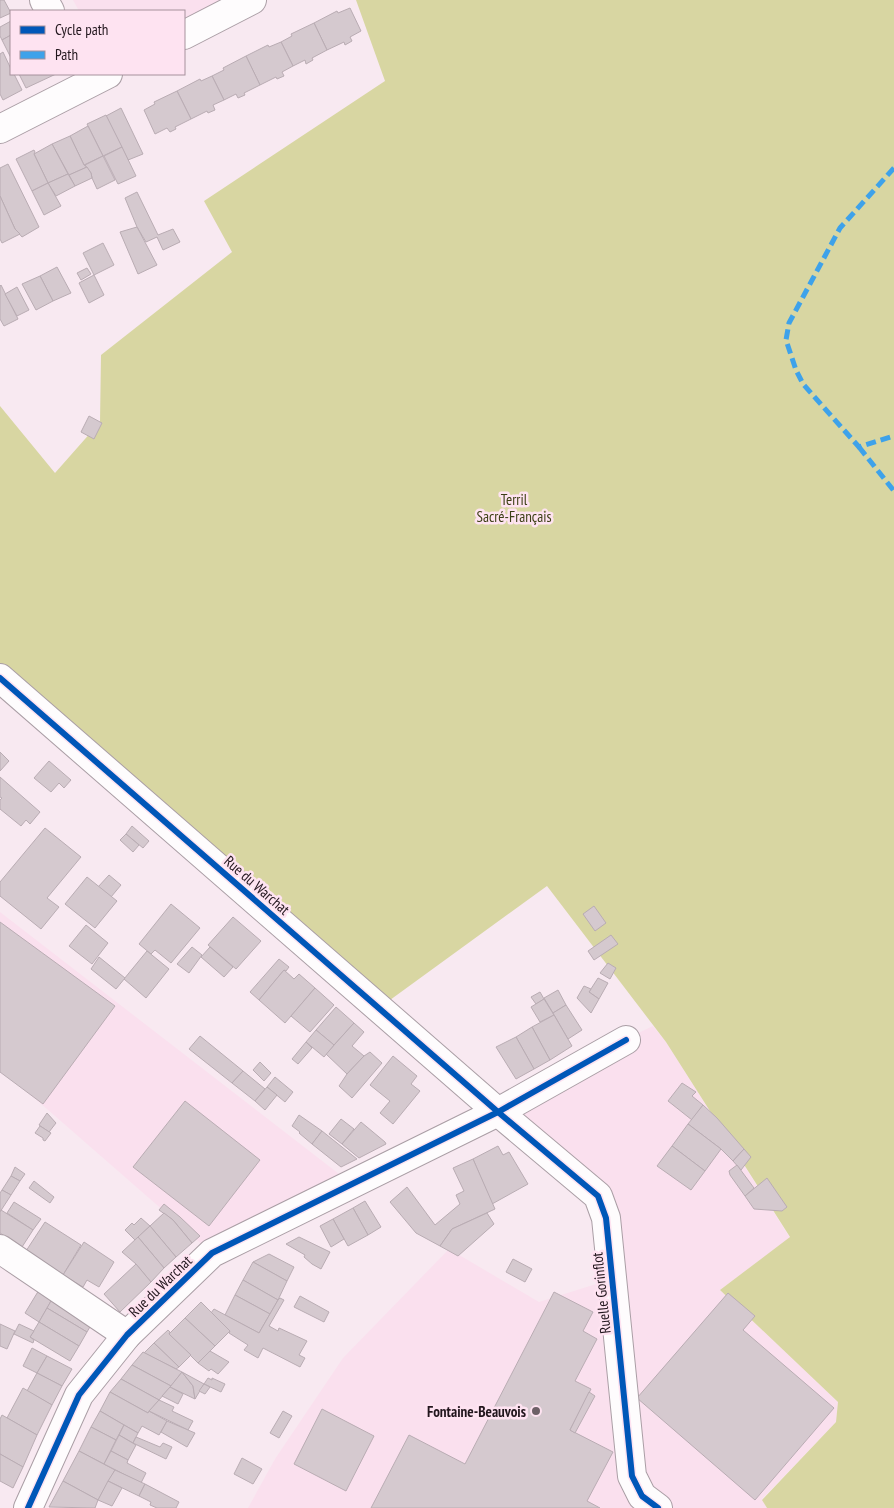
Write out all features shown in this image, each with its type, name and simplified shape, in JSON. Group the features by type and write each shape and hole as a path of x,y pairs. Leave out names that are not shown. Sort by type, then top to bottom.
{"street":[{"path":"185,34 252,0"},
{"path":"0,130 94,77"},
{"name":"Rue du Warchat","path":"0,678 498,1112"},
{"name":"Rue du Warchat","path":"28,1508 79,1395 127,1335 212,1253 498,1112 626,1040"},
{"name":"Ruelle Gorinflot","path":"498,1112 598,1196 606,1218 632,1476 642,1496 658,1508"},
{"name":"Rue du Warchat","path":"0,1249 127,1335"}],"shaded area":[{"path":"73,0 264,0 185,38 185,10 78,10"},
{"path":"0,912 352,1184 212,1253 0,1068"},
{"path":"653,1026 666,1042 790,1238 720,1290 838,1402 836,1422 762,1499 767,1508 248,1508 275,1459 343,1358 449,1249 539,1302 612,1279 606,1218 498,1112"}],"green space":[{"name":"Terril Sacré-Français","path":"356,0 894,0 894,1508 767,1508 762,1500 836,1422 838,1402 720,1290 790,1237 666,1042 547,886 379,1008 0,679 0,406 55,473 100,422 101,355 232,252 204,201 385,81"}],"building":[{"path":"0,0 4,0 10,13 0,18"},
{"path":"350,8 361,31 350,37 352,41 345,45 344,42 327,50 314,23 337,11 338,13"},
{"path":"10,22 10,36 2,40 0,27"},
{"path":"314,23 327,50 312,58 313,60 306,64 305,60 293,66 281,42 292,36 291,34"},
{"path":"10,36 10,56 2,40"},
{"path":"281,42 293,66 282,72 284,76 277,79 276,77 260,85 246,56 268,45 269,47"},
{"path":"3,52 10,67 10,75 14,75 22,90 3,100 0,94 0,54"},
{"path":"246,56 260,85 238,98 236,94 224,100 212,76"},
{"path":"20,75 54,75 26,88"},
{"path":"212,76 224,100 213,105 215,110 208,113 207,111 191,119 177,91 200,79 201,81"},
{"path":"177,91 191,119 175,127 176,129 170,132 167,128 155,134 144,110 155,104 154,102"},
{"path":"121,108 143,154 128,160 106,116"},
{"path":"106,115 122,147 103,156 87,124"},
{"path":"88,126 103,156 84,165 70,136"},
{"path":"70,136 84,165 87,167 69,175 52,144"},
{"path":"52,144 68,174 48,183 34,154"},
{"path":"122,147 136,176 118,184 104,156"},
{"path":"34,150 34,154 48,183 32,191 16,159"},
{"path":"103,156 115,180 97,189 91,173 85,165"},
{"path":"8,164 39,227 22,237 15,229 0,196 0,168"},
{"path":"87,167 92,178 75,186 69,175"},
{"path":"68,174 75,186 56,196 48,183"},
{"path":"48,183 61,206 44,215 32,191"},
{"path":"137,192 158,235 173,229 180,242 163,250 157,237 146,242 137,227 125,198"},
{"path":"0,196 15,229 20,234 2,243 0,239"},
{"path":"137,227 157,265 138,274 120,232"},
{"path":"103,243 114,265 94,275 83,253"},
{"path":"57,267 71,293 53,301 40,276"},
{"path":"87,268 91,274 81,280 77,273"},
{"path":"94,275 104,295 89,303 79,283"},
{"path":"40,276 53,301 36,310 22,284"},
{"path":"1,285 18,319 4,326 0,319"},
{"path":"17,287 29,310 17,316 5,294"},
{"path":"89,416 102,423 94,439 81,432"},
{"path":"0,752 9,761 0,771"},
{"path":"49,761 71,780 64,788 59,783 51,792 34,778"},
{"path":"0,777 40,812 30,824 26,820 21,826 0,809 0,800 2,798 0,797"},
{"path":"132,826 149,841 143,848 126,834"},
{"path":"45,828 81,857 47,898 59,907 41,929 0,896 0,882"},
{"path":"126,834 139,845 133,852 120,840"},
{"path":"109,875 121,885 111,897 98,887"},
{"path":"87,877 117,901 95,928 65,904"},
{"path":"171,904 200,928 171,963 155,950 151,954 139,944"},
{"path":"594,906 606,923 595,931 583,914"},
{"path":"233,917 261,941 236,969 208,945"},
{"path":"0,922 115,1006 43,1104 0,1072"},
{"path":"86,925 108,943 92,964 69,946"},
{"path":"611,935 618,944 594,960 588,951"},
{"path":"192,947 202,955 189,973 177,964"},
{"path":"210,947 233,967 224,977 201,957"},
{"path":"147,951 169,969 146,998 124,979"},
{"path":"99,957 125,978 116,989 91,969"},
{"path":"279,959 289,967 286,971 284,970 259,1000 250,992"},
{"path":"608,963 616,968 610,979 600,973"},
{"path":"284,970 294,979 299,974 315,988 285,1023 259,1000"},
{"path":"598,978 608,983 599,999 589,992"},
{"path":"584,986 591,989 589,992 599,999 591,1013 577,998"},
{"path":"315,988 334,1005 310,1032 291,1016"},
{"path":"558,990 566,1005 553,1013 544,998"},
{"path":"540,992 544,999 536,1004 531,997"},
{"path":"544,999 554,1015 540,1022 531,1007"},
{"path":"566,1005 582,1030 568,1039 553,1013"},
{"path":"336,1007 354,1023 334,1045 316,1030"},
{"path":"554,1015 572,1046 550,1060 532,1027"},
{"path":"354,1023 364,1032 352,1046 364,1056 347,1074 326,1054"},
{"path":"532,1027 550,1060 534,1069 516,1037"},
{"path":"316,1030 334,1045 324,1057 306,1042"},
{"path":"200,1036 243,1071 232,1083 189,1049"},
{"path":"516,1037 534,1069 516,1079 496,1047"},
{"path":"306,1042 312,1048 298,1064 292,1059"},
{"path":"370,1052 382,1063 352,1098 339,1086 347,1074"},
{"path":"393,1056 417,1076 411,1084 420,1091 393,1124 380,1113 390,1101 370,1085"},
{"path":"260,1062 271,1073 264,1081 253,1070"},
{"path":"243,1071 265,1089 255,1101 232,1083"},
{"path":"275,1077 293,1092 285,1102 267,1087"},
{"path":"682,1083 696,1092 692,1096 703,1105 692,1120 668,1101"},
{"path":"267,1087 277,1095 265,1110 255,1101"},
{"path":"185,1101 260,1160 209,1226 133,1167"},
{"path":"703,1105 744,1149 733,1161 721,1149 688,1124"},
{"path":"47,1113 56,1123 49,1132 39,1125"},
{"path":"299,1115 322,1131 312,1144 292,1126"},
{"path":"341,1119 354,1129 342,1144 329,1134"},
{"path":"361,1122 386,1144 359,1158 342,1144"},
{"path":"688,1124 721,1149 705,1171 672,1146"},
{"path":"40,1126 51,1133 45,1141 35,1133"},
{"path":"322,1131 357,1159 341,1167 312,1144"},
{"path":"498,1146 503,1155 509,1152 528,1184 492,1204 473,1159"},
{"path":"672,1146 705,1171 691,1190 657,1166"},
{"path":"744,1149 751,1157 741,1170 733,1161"},
{"path":"473,1159 495,1209 452,1229 440,1246 416,1233 390,1202 407,1187 435,1225 460,1204 456,1195 464,1191 453,1168"},
{"path":"737,1165 754,1188 745,1196 730,1175 729,1171"},
{"path":"15,1167 25,1174 20,1181 11,1176"},
{"path":"11,1176 20,1181 11,1195 2,1190"},
{"path":"767,1178 787,1207 782,1211 754,1209 745,1196"},
{"path":"34,1181 54,1197 50,1203 29,1188"},
{"path":"2,1190 11,1195 0,1212 0,1193"},
{"path":"365,1201 381,1227 368,1235 353,1208"},
{"path":"14,1202 41,1219 33,1230 7,1213"},
{"path":"164,1204 200,1236 192,1243 173,1220 159,1210"},
{"path":"353,1208 368,1235 348,1246 333,1219"},
{"path":"1,1210 33,1230 22,1247 0,1233"},
{"path":"164,1213 173,1220 192,1243 176,1257 150,1226"},
{"path":"487,1213 494,1224 458,1256 440,1246 452,1229"},
{"path":"141,1218 150,1226 135,1240 125,1230"},
{"path":"333,1219 344,1239 331,1247 320,1226"},
{"path":"45,1222 81,1245 63,1275 26,1251"},
{"path":"150,1226 176,1257 164,1268 138,1237"},
{"path":"138,1237 164,1268 151,1282 136,1264 122,1252"},
{"path":"299,1237 330,1252 321,1269 304,1257 305,1255 286,1244"},
{"path":"84,1242 114,1262 99,1287 87,1280 83,1287 63,1275"},
{"path":"269,1254 294,1267 287,1281 253,1262"},
{"path":"513,1259 532,1269 525,1282 506,1272"},
{"path":"253,1262 287,1281 278,1300 243,1280"},
{"path":"136,1264 151,1282 120,1312 104,1294"},
{"path":"243,1280 278,1300 270,1314 235,1295"},
{"path":"42,1285 55,1294 39,1322 25,1313"},
{"name":"Fontaine-Beauvois","path":"554,1292 593,1312 583,1331 597,1339 575,1381 591,1389 570,1430 613,1452 587,1501 600,1508 371,1508 409,1435 465,1464"},
{"path":"728,1293 755,1316 743,1330 834,1408 755,1500 637,1398"},
{"path":"55,1294 95,1318 87,1332 47,1308"},
{"path":"235,1295 270,1314 259,1333 225,1315"},
{"path":"300,1296 329,1312 324,1322 294,1307"},
{"path":"280,1298 284,1300 269,1326 278,1331 279,1328 307,1341 299,1355 305,1358 300,1367 263,1348 258,1358 244,1350 248,1345 229,1333 230,1331 211,1313 214,1309 259,1333"},
{"path":"201,1302 230,1331 215,1346 185,1318"},
{"path":"47,1308 87,1332 79,1346 39,1322"},
{"path":"185,1318 215,1346 198,1363 169,1334"},
{"path":"39,1322 79,1346 70,1361 30,1337"},
{"path":"0,1324 15,1331 7,1349 0,1346"},
{"path":"19,1324 34,1331 30,1337 34,1340 33,1343 14,1334"},
{"path":"168,1330 169,1334 191,1355 179,1367 154,1343"},
{"path":"154,1343 179,1367 176,1369 144,1353"},
{"path":"32,1348 47,1356 37,1373 23,1366"},
{"path":"210,1351 229,1362 218,1374 211,1369 209,1371 198,1363"},
{"path":"143,1352 182,1372 171,1386 132,1365"},
{"path":"47,1356 72,1369 62,1386 37,1373"},
{"path":"132,1365 171,1386 159,1400 121,1379"},
{"path":"182,1372 193,1386 195,1399 170,1387"},
{"path":"182,1372 204,1384 195,1399 193,1386"},
{"path":"37,1373 62,1386 52,1405 27,1391"},
{"path":"208,1378 225,1384 221,1392 204,1384"},
{"path":"121,1379 159,1400 148,1413 110,1392"},
{"path":"204,1384 210,1387 205,1394 199,1391"},
{"path":"170,1387 183,1394 178,1404 162,1396"},
{"path":"23,1388 52,1405 37,1435 7,1418"},
{"path":"110,1392 167,1421 159,1435 142,1426 138,1433 100,1411"},
{"path":"589,1392 595,1396 575,1433 570,1430"},
{"path":"159,1400 174,1407 172,1411 193,1421 188,1430 149,1411"},
{"path":"322,1409 374,1436 346,1491 294,1464"},
{"path":"100,1411 124,1425 116,1440 91,1427"},
{"path":"283,1411 292,1416 279,1438 270,1433"},
{"path":"2,1415 37,1435 23,1467 0,1454 0,1419"},
{"path":"167,1421 195,1433 187,1447 161,1432"},
{"path":"124,1425 138,1433 133,1443 119,1435"},
{"path":"91,1427 116,1440 104,1464 79,1451"},
{"path":"119,1435 136,1445 128,1460 111,1451"},
{"path":"136,1437 160,1447 163,1443 172,1447 166,1459 133,1443"},
{"path":"79,1451 115,1470 98,1500 63,1481"},
{"path":"111,1451 128,1460 127,1463 146,1473 141,1483 104,1464"},
{"path":"0,1454 23,1467 13,1488 0,1481"},
{"path":"242,1458 262,1469 253,1484 234,1474"},
{"path":"115,1470 145,1484 139,1496 108,1481"},
{"path":"63,1481 98,1500 95,1508 49,1507"},
{"path":"108,1481 122,1488 112,1506 98,1500"},
{"path":"145,1484 179,1502 176,1508 157,1508 150,1505 151,1502 139,1496"}],"marked path":[{"path":"894,168 840,228 789,323 786,340 803,384 859,447 894,436"},
{"path":"859,447 894,491"}],"cycle path":[{"path":"0,678 498,1112 212,1253 127,1335 79,1395 28,1508"},
{"path":"626,1040 498,1112 598,1196 606,1218 632,1476 642,1496 658,1508"}],"place":[{"name":"Fontaine-Beauvois","path":"536,1411"}]}
